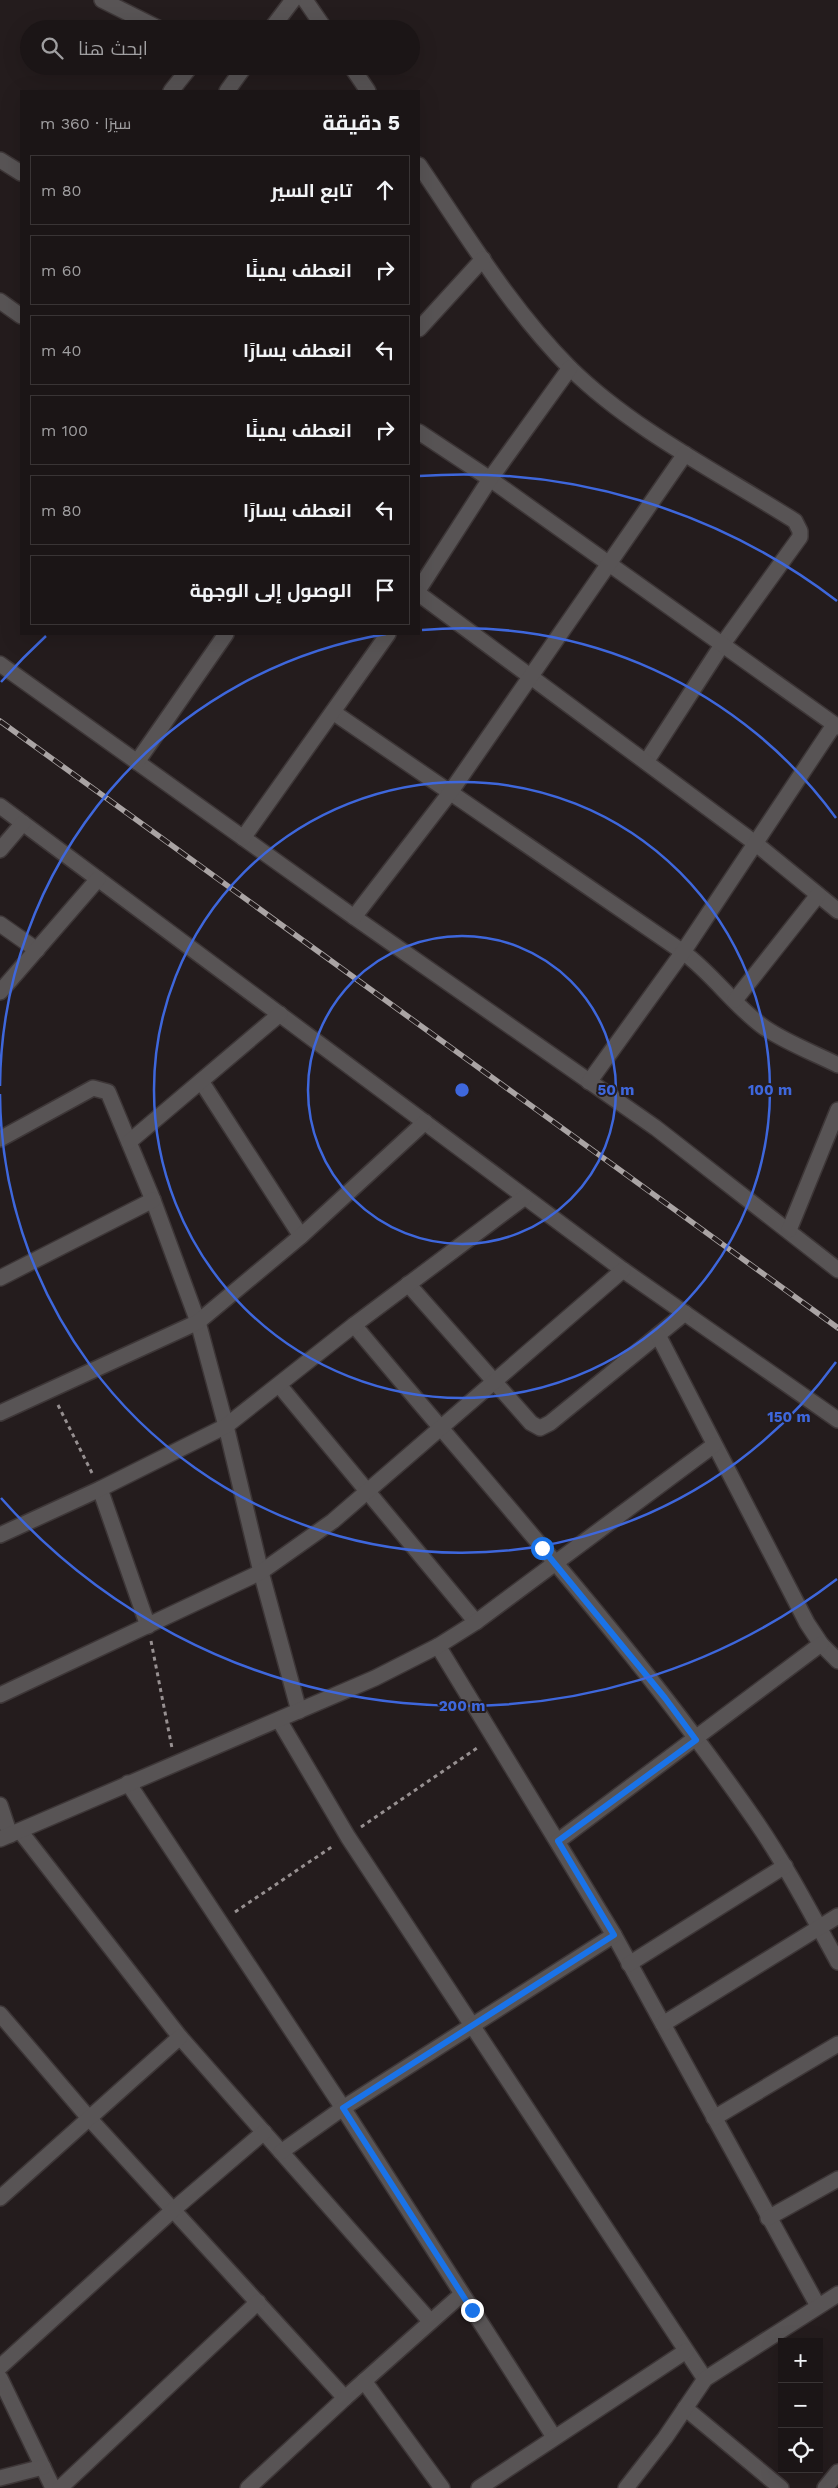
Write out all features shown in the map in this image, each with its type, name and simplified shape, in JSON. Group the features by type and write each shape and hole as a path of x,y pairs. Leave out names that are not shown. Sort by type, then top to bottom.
{"street":[{"path":"102,0 142,20"},
{"path":"278,20 293,0"},
{"path":"306,0 319,20"},
{"path":"172,90 184,75"},
{"path":"228,90 235,75"},
{"path":"357,75 367,90"},
{"path":"0,160 20,172"},
{"path":"420,166 501,286 570,368 592,388 685,454 795,522 800,531 800,537 722,645 646,762"},
{"path":"420,328 483,259"},
{"path":"0,302 20,315"},
{"path":"420,587 490,480 570,368"},
{"path":"420,433 490,480 836,726 683,952 589,1082"},
{"path":"354,917 449,794 685,454"},
{"path":"420,595 755,843 838,910"},
{"path":"137,762 225,635"},
{"path":"243,838 387,635"},
{"path":"0,664 354,917 656,1128 838,1270"},
{"path":"333,712 449,794 683,952 702,966 766,1028 838,1065"},
{"path":"0,806 623,1270 838,1420"},
{"path":"0,850 22,823"},
{"path":"0,992 98,879"},
{"path":"736,1000 818,895"},
{"path":"0,924 37,950"},
{"path":"129,1142 280,1014"},
{"path":"201,1081 301,1236"},
{"path":"0,1139 93,1088 108,1092 154,1200 198,1322 226,1426 261,1572 299,1711"},
{"path":"789,1230 838,1110"},
{"path":"0,1413 198,1322 301,1236 425,1122"},
{"path":"0,1535 100,1489 226,1426 280,1385 354,1324 525,1197"},
{"path":"0,1278 154,1200"},
{"path":"0,1695 261,1572 299,1547 367,1492 439,1427 623,1270"},
{"path":"408,1284 531,1423 540,1428 545,1427 685,1313"},
{"path":"354,1324 665,1698 757,1823 785,1866 838,1962"},
{"path":"658,1335 807,1623 821,1644 838,1661"},
{"path":"280,1385 476,1622"},
{"path":"10,1835 375,1678 438,1646 476,1622 714,1445"},
{"path":"100,1489 148,1626"},
{"path":"558,1841 696,1740 821,1644"},
{"path":"438,1646 614,1935 818,2306"},
{"path":"279,1720 348,1837 705,2380"},
{"path":"128,1783 343,2108 554,2437"},
{"path":"0,1805 10,1835 180,2037 430,2321"},
{"path":"629,1964 785,1866"},
{"path":"663,2024 838,1916"},
{"path":"281,2152 343,2108 471,2024 614,1935"},
{"path":"0,2014 88,2117 345,2398"},
{"path":"0,2198 88,2117 180,2037"},
{"path":"714,2118 838,2044"},
{"path":"0,2367 173,2210 264,2132"},
{"path":"768,2218 838,2179"},
{"path":"257,2485 345,2398 462,2294"},
{"path":"626,2488 705,2380 838,2294"},
{"path":"60,2488 258,2302"},
{"path":"479,2488 686,2351"},
{"path":"0,2378 53,2488"},
{"path":"364,2381 442,2488"},
{"path":"685,2408 781,2488"},
{"path":"0,2478 43,2468"},
{"path":"825,2488 838,2472"}],"path":[{"path":"50,1389 100,1489"},
{"path":"148,1626 175,1763"}],"railway":[{"path":"0,721 838,1328"}],"route":[{"path":"472,2310 343,2108 471,2024 614,1935 558,1841 696,1740 665,1698 542,1548"}]}
